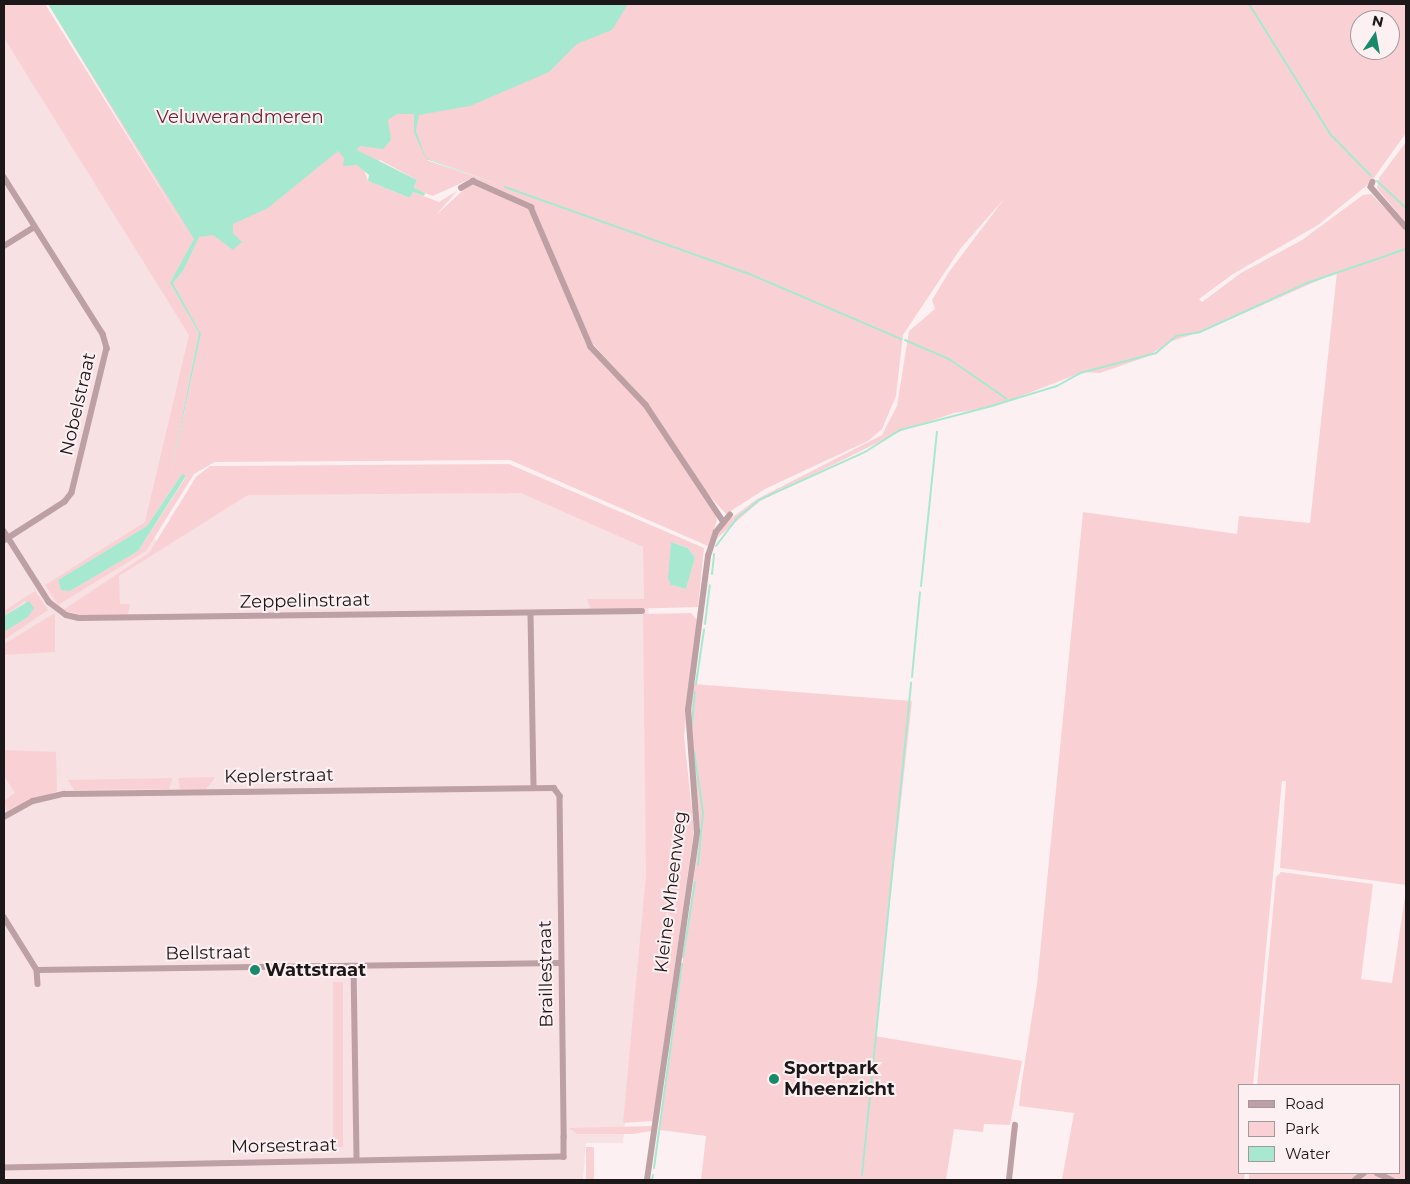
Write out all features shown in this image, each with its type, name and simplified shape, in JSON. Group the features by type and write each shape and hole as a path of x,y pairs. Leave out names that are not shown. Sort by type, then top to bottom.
{"street":[{"name":"Nobelstraat","path":"4,177 103,334 107,348 72,492 65,502 6,540"},
{"path":"461,188 473,181 531,207 591,347 646,405 723,521"},
{"path":"1373,182 1371,187 1406,227"},
{"path":"4,246 35,227"},
{"name":"Kleine Mheenweg","path":"647,1180 697,832 687,717 708,556 723,521 730,515"},
{"name":"Zeppelinstraat","path":"4,531 6,540 49,602 66,615 79,618 532,614 642,611"},
{"path":"532,614 534,788"},
{"name":"Keplerstraat","path":"4,817 33,801 64,794 534,788 558,791"},
{"name":"Braillestraat","path":"558,791 564,1157"},
{"path":"4,916 37,970 38,984"},
{"name":"Bellstraat","path":"37,970 560,963"},
{"path":"354,966 357,1160"},
{"path":"1009,1180 1015,1125"},
{"name":"Morsestraat","path":"4,1168 564,1157"},
{"path":"1379,1174 1392,1180"}],"shaded area":[{"path":"4,11 204,331 151,530 158,544 246,493 524,492 648,544 651,874 623,1143 586,1143 583,1180 4,1180"}],"green space":[{"path":"4,4 1406,4 1406,133 1371,182 1318,225 1233,274 1199,299 1202,302 1241,273 1302,240 1363,195 1371,194 1406,230 1406,885 1280,868 1286,781 1282,781 1253,1084 1238,1084 1238,1174 1245,1174 1244,1180 1057,1180 1062,1179 1074,1113 1019,1106 1037,984 1083,512 1237,534 1239,516 1310,523 1337,272 1206,330 1172,341 1146,357 1100,373 1083,372 993,407 954,413 901,431 760,501 715,540 725,523 757,499 882,435 897,406 909,331 935,309 932,300 949,272 1004,199 961,248 903,335 896,396 882,429 868,441 765,489 726,514 706,492 646,402 590,341 531,204 470,179 433,196 414,189 417,180 380,160 364,170 368,181 410,198 413,192 439,202 457,191 436,215 472,182 530,209 585,342 645,406 714,511 717,520 708,546 510,460 215,462 194,474 146,551 58,605 45,585 145,522 189,335 4,38","holes":["429,159 500,185 427,160","193,245 183,271 173,283 201,334 169,482 199,333 170,283","182,474 186,477 138,551 70,591 61,590 58,580 147,526"]},
{"path":"1406,142 1406,223 1377,188 1379,178"},
{"path":"509,464 704,548 698,607 591,610 587,599 644,599 643,547 521,493 248,495 119,576 120,604 130,604 128,615 80,615 63,610 149,553 196,477 210,466","holes":["671,542 688,548 695,558 686,589 671,585"]},
{"path":"35,591 48,610 4,640 4,632 28,617 25,601 4,616 4,611"},
{"path":"55,613 55,652 4,655 4,644"},
{"path":"691,613 697,620 684,736 694,830 653,1121 623,1123 646,875 643,614"},
{"path":"693,684 912,701 875,1036 1022,1061 1010,1125 984,1124 983,1132 954,1129 946,1180 701,1180 706,1136 660,1130 700,832 689,733"},
{"path":"4,750 56,752 57,791 7,811 4,801 15,793 4,776"},
{"path":"214,777 214,779 206,789 180,789 178,778"},
{"path":"172,778 169,789 74,790 68,780"},
{"path":"1281,872 1373,884 1361,979 1392,983 1406,890 1406,1180 1394,1180 1385,1174 1400,1174 1400,1084 1257,1084 1276,877"},
{"path":"333,982 343,982 343,1147 333,1147"},
{"path":"652,1126 651,1131 633,1134 577,1134 569,1128"},
{"path":"586,1147 594,1147 594,1180 586,1180"},
{"path":"1249,1174 1360,1174 1360,1180 1249,1180"},
{"path":"1366,1174 1375,1174 1390,1180 1357,1180"}],"water":[{"name":"Veluwerandmeren","path":"48,4 628,4 612,30 577,44 549,72 470,106 419,115 416,131 426,158 499,185 426,159 414,133 414,114 397,114 388,120 391,140 383,149 360,146 357,150 417,180 414,188 425,193 424,196 413,192 410,198 368,181 369,175 357,165 343,166 344,158 338,151 268,208 233,224 233,233 242,242 233,250 213,235 199,237 183,271 173,283 201,334 169,482 199,333 170,283 194,239"},
{"path":"182,474 186,476 138,551 70,591 61,590 58,580 147,526"},
{"path":"671,542 688,548 695,558 686,589 671,585 668,578"},
{"path":"29,601 34,608 28,617 4,632 4,616"}],"pier":[{"path":"45,4 48,4 193,242 172,208"}],"waterway":[{"path":"1249,4 1331,135 1371,176"},
{"path":"1377,181 1406,208"},
{"path":"505,187 747,273 901,339"},
{"path":"716,546 737,518 759,500 865,452 900,430 988,407 1057,386 1080,373 1156,353 1176,336 1200,332 1307,283 1406,249"},
{"path":"905,340 949,359 1007,399"},
{"path":"921,586 937,432"},
{"path":"712,574 714,554"},
{"path":"705,624 710,585"},
{"path":"912,677 920,592"},
{"path":"696,684 704,630"},
{"path":"862,1175 911,682"},
{"path":"692,725 695,692"},
{"path":"694,751 703,813 698,865"},
{"path":"683,957 695,882"},
{"path":"654,1168 682,964"},
{"path":"652,1180 653,1175"}],"place":[{"name":"Wattstraat","path":"255,970"},
{"name":"Sportpark Mheenzicht","path":"774,1079"}]}
